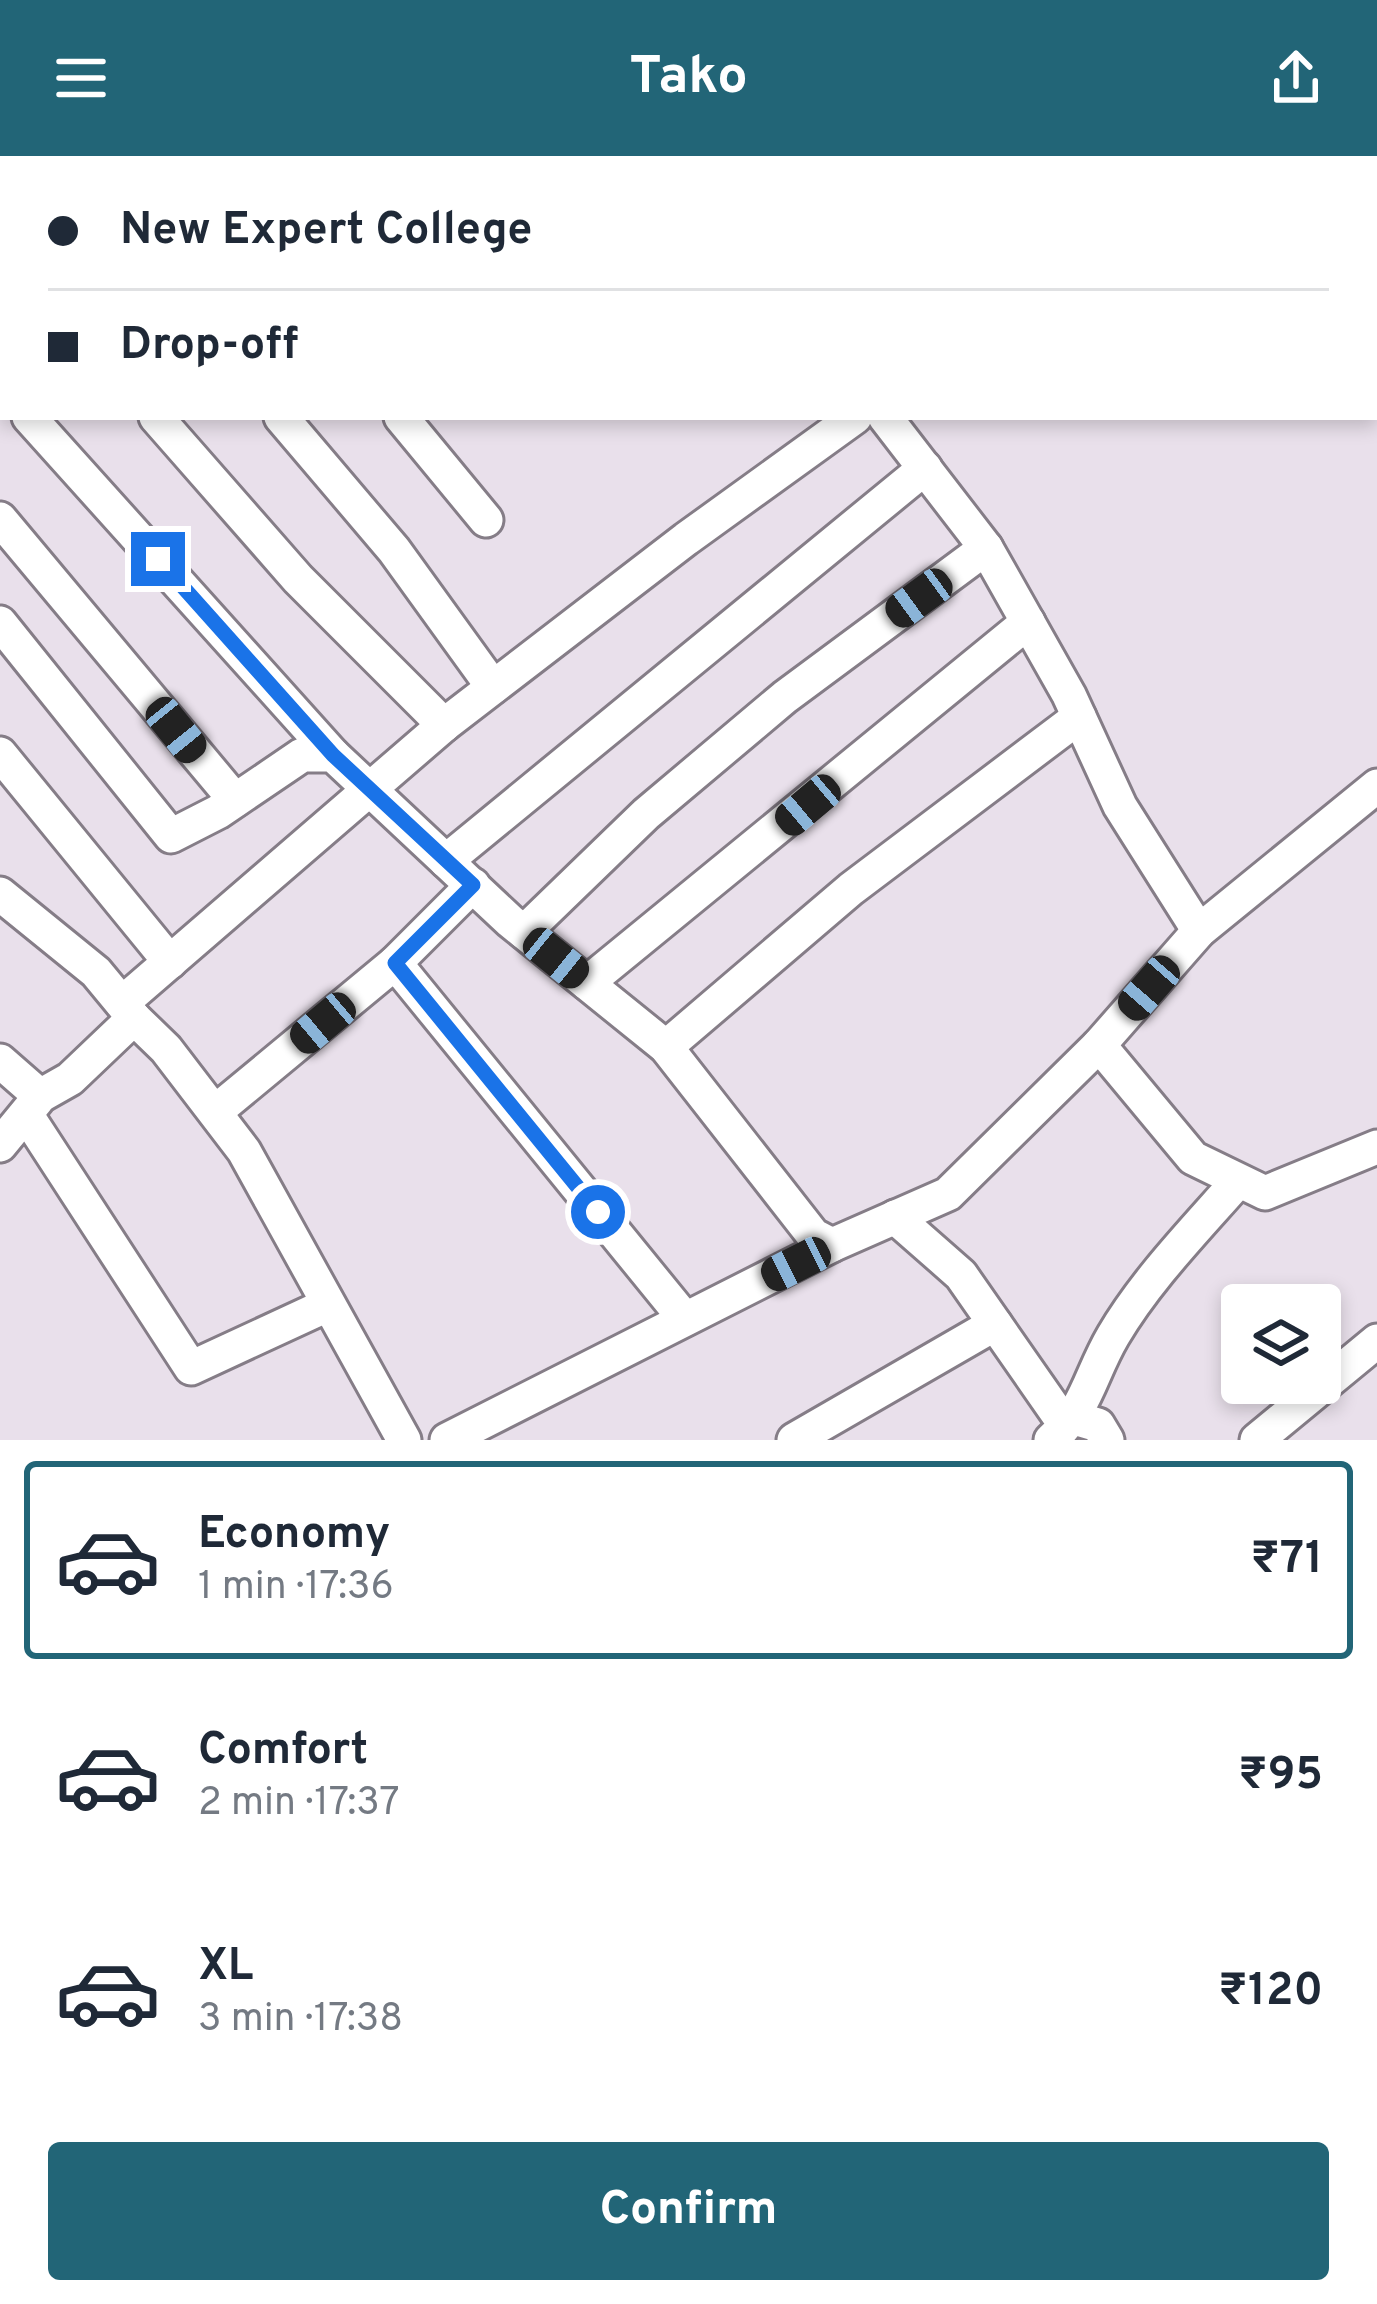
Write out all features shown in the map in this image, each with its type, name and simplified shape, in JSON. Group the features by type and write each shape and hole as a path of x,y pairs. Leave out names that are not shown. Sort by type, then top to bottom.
{"street":[{"path":"32,420 333,755 524,932 666,1048 813,1235 832,1245"},
{"path":"159,420 298,579 445,725"},
{"path":"283,420 394,550 493,687"},
{"path":"403,420 486,520"},
{"path":"0,1144 33,1105 70,1079 170,962 445,725 851,420"},
{"path":"887,420 986,548 1079,717 1120,806 1199,931"},
{"path":"446,861 925,468"},
{"path":"0,518 235,800"},
{"path":"524,932 646,814 785,697 986,548"},
{"path":"587,983 1028,622"},
{"path":"0,623 172,836 302,755 333,755"},
{"path":"666,1048 851,890 1079,717"},
{"path":"0,754 170,962"},
{"path":"447,1440 832,1245 948,1194 1099,1045 1199,931 1377,786"},
{"path":"215,1112 395,963 473,885"},
{"path":"0,893 96,972 166,1049 244,1150 325,1306 404,1440"},
{"path":"395,963 686,1319"},
{"path":"1099,1045 1193,1158 1265,1193 1377,1147"},
{"path":"0,1061 33,1105 191,1368 325,1306"},
{"path":"1051,1440 1078,1416 1112,1337 1168,1260 1237,1182"},
{"path":"895,1217 961,1275 1057,1413 1097,1425 1107,1440"},
{"path":"794,1440 995,1324"},
{"path":"1257,1440 1377,1341"}],"route":[{"path":"158,559 333,755 473,885 395,963 598,1212"}]}
